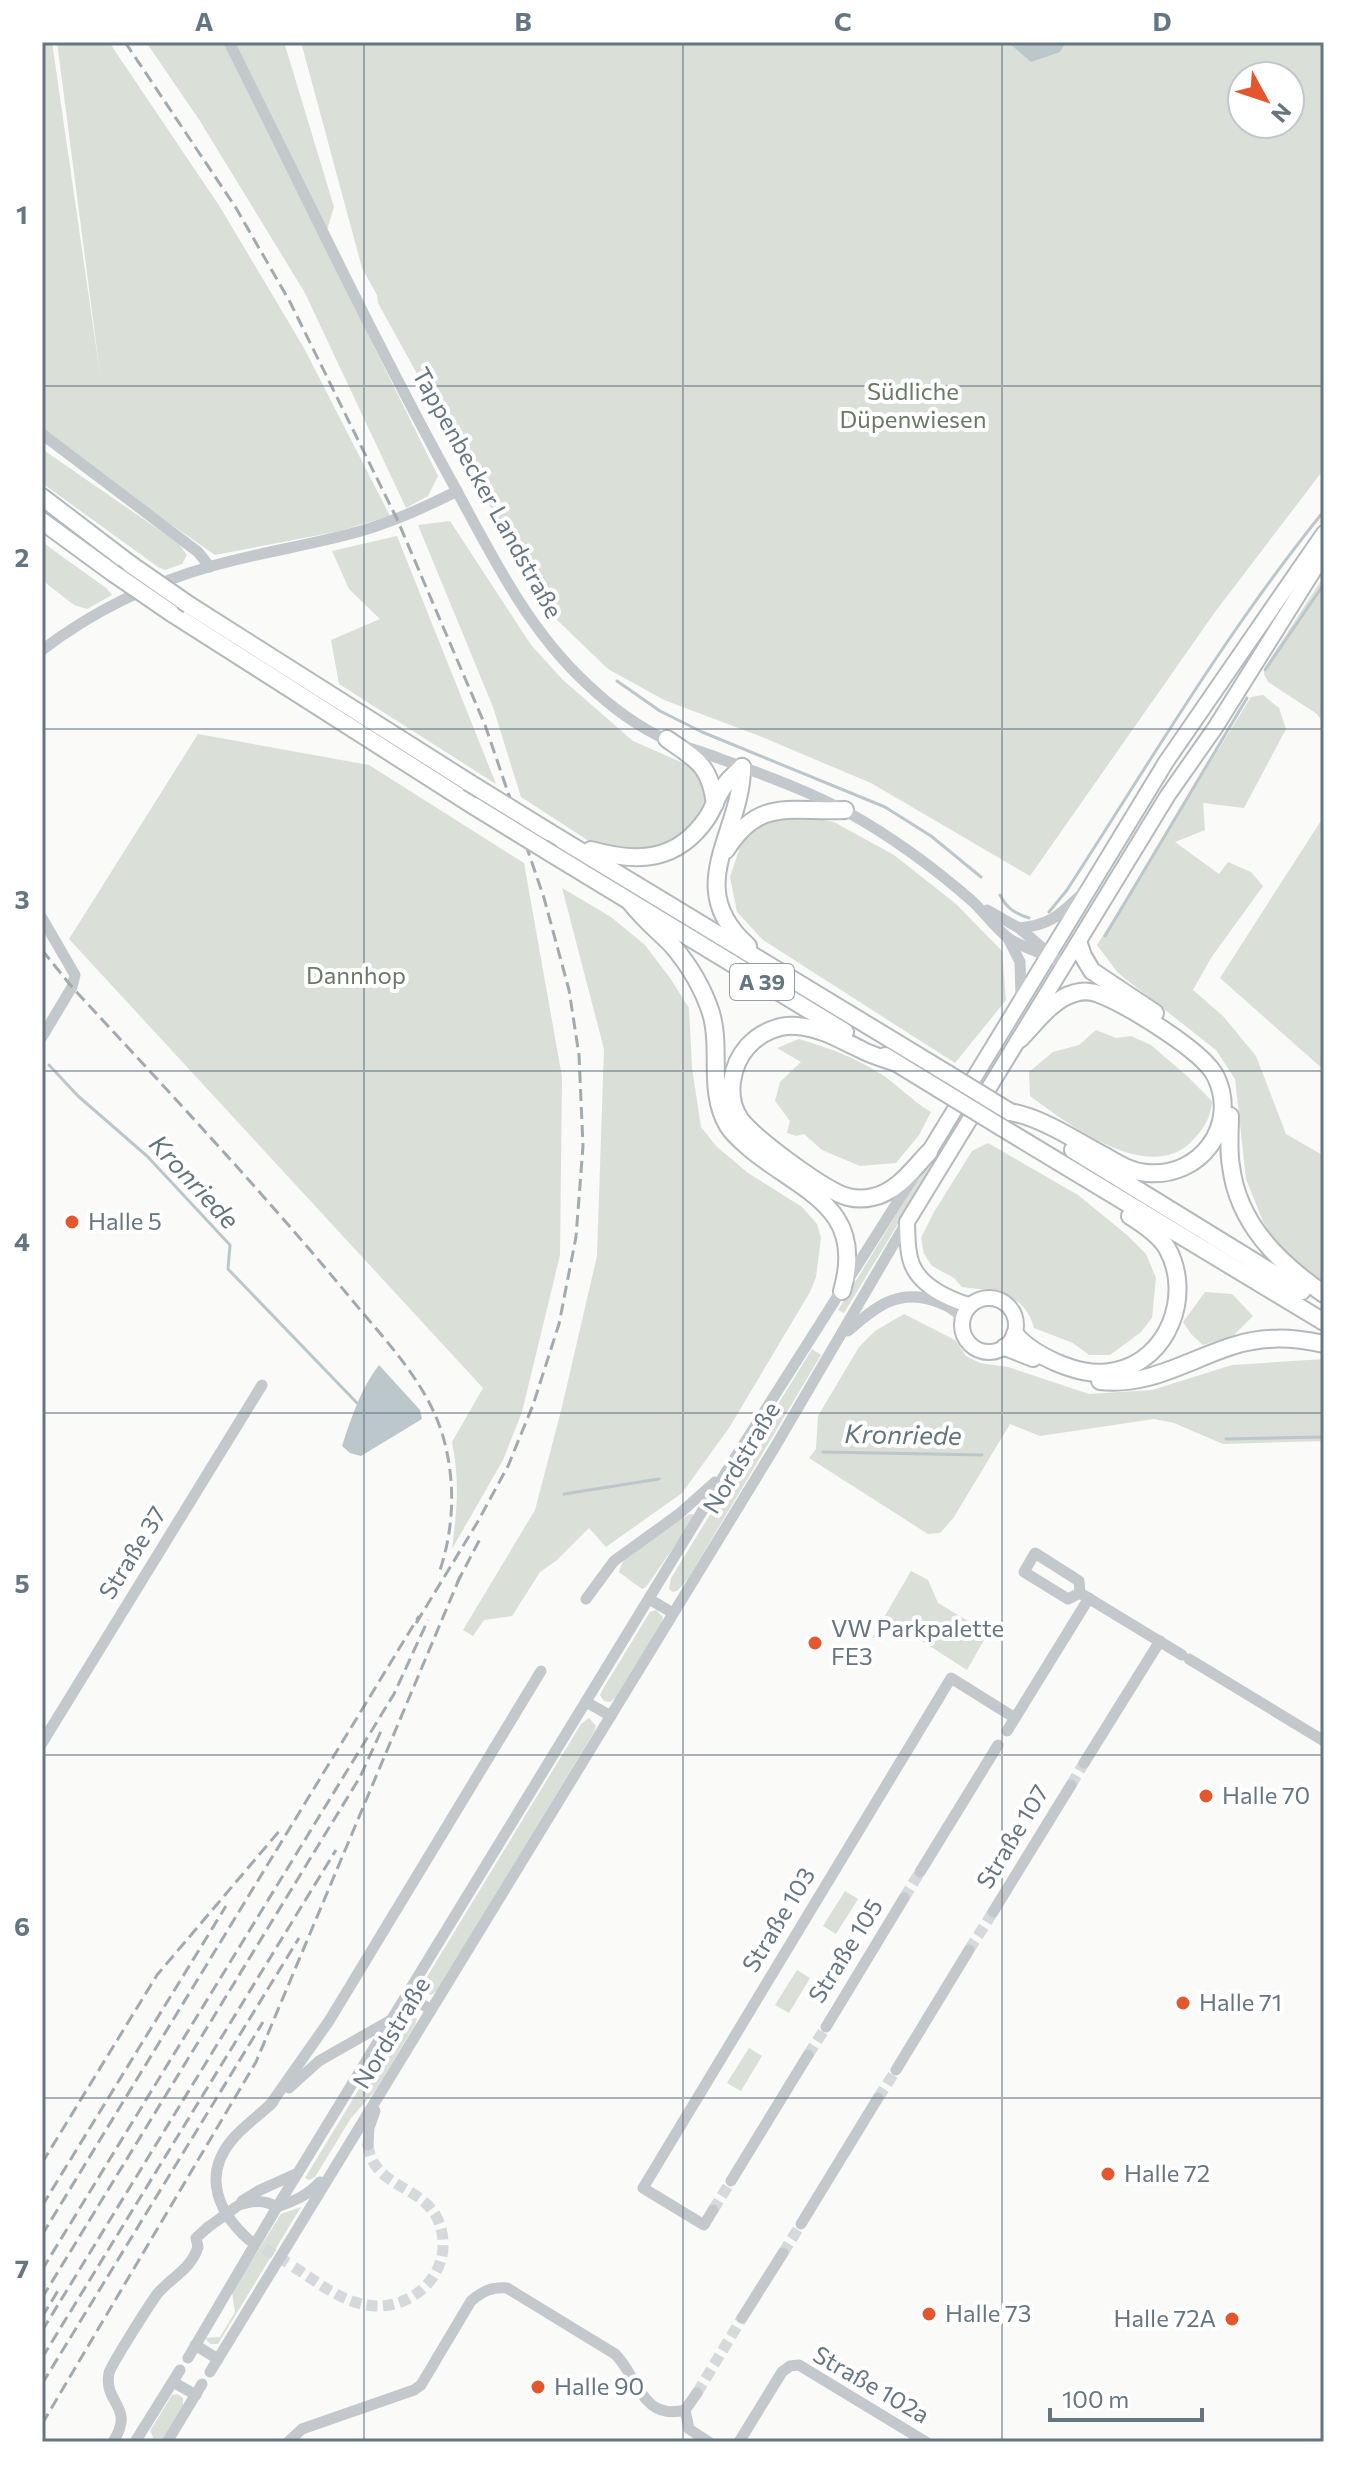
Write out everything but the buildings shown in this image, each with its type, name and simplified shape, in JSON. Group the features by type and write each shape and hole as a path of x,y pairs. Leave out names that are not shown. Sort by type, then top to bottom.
{"highway":[{"name":"A 39","path":"42,497 189,605 468,782 948,1074 1094,1183 1324,1322"},
{"name":"A 39","path":"42,521 170,612 630,902 939,1089 1005,1119 1324,1304"},
{"path":"667,739 706,770 713,784 715,804"},
{"path":"570,844 614,856 637,858 658,855 678,847 696,832 724,786 742,767"},
{"path":"742,767 742,789 717,865 715,885 719,908 737,935 770,966"},
{"path":"717,865 734,837 750,822 765,814 789,809 845,810"},
{"path":"630,902 684,960 702,988 717,1041 718,1098 729,1129 769,1163 818,1197 842,1227 849,1255 842,1291"},
{"path":"1079,944 1088,966 1103,980 1190,1036 1207,1051 1220,1071 1228,1092 1231,1169 1242,1206 1266,1245 1294,1273 1324,1294"},
{"path":"1005,1119 1030,1115 1128,1169 1147,1173 1167,1173 1198,1160 1210,1149 1222,1122 1222,1093 1216,1075 1202,1058 1161,1029 1097,993 1072,993 1058,1000 1020,1039"},
{"path":"894,1062 863,1051 832,1034 796,1026 778,1028 763,1034 739,1057 731,1087 733,1101 739,1117 764,1142 824,1185 847,1197 876,1197 893,1188 929,1152"},
{"path":"1010,1341 1027,1346 1067,1367 1097,1373 1116,1371 1132,1364 1162,1341 1173,1319 1178,1296 1177,1275 1166,1247 1151,1231 1108,1202 1094,1183"},
{"path":"1010,1341 1017,1350 1061,1372 1080,1378 1123,1381 1149,1378 1232,1346 1257,1340 1301,1339 1324,1344"}],"main road":[{"path":"929,1152 1166,762 1324,533"},
{"path":"966,1312 960,1304 919,1278 910,1265 907,1222 1168,795 1215,728 1324,554"},
{"path":"987,1298 1004,1303 1015,1318 1010,1341 987,1353 975,1349 962,1334 966,1312 987,1298"}],"street":[{"name":"Tappenbecker Landstraße","path":"229,42 392,369 457,491 542,637 598,694 639,724 667,739 845,810 870,824 919,858 973,902 1008,938"},
{"path":"42,434 198,552 210,567"},
{"path":"42,650 128,598 178,577 364,530 413,513 457,491"},
{"path":"1019,928 1047,923 1090,887"},
{"name":"Tappenbecker Landstraße","path":"973,902 1019,928 1050,955"},
{"path":"42,918 75,975 72,987 42,1037"},
{"path":"1008,938 1066,965"},
{"path":"1008,938 1020,962 1020,1003"},
{"name":"Nordstraße","path":"188,2358 731,1464 929,1152"},
{"name":"Nordstraße","path":"210,2372 611,1716 907,1222"},
{"path":"839,1339 873,1311 902,1296 918,1296 966,1312"},
{"name":"Straße 37","path":"42,1743 262,1385"},
{"name":"Nordstraße","path":"586,1599 614,1561 708,1490 731,1464"},
{"path":"1084,1595 1068,1599 1024,1572 1035,1553 1079,1581 1084,1595 1324,1741"},
{"path":"1007,1731 1084,1595"},
{"path":"649,1599 673,1613"},
{"path":"1084,1763 1160,1641"},
{"path":"270,2105 329,2021 541,1671"},
{"name":"Straße 103","path":"708,2218 643,2188 951,1678 1015,1718"},
{"path":"586,1702 611,1716"},
{"path":"920,1872 998,1745"},
{"name":"Straße 107","path":"993,1912 1071,1785"},
{"name":"Straße 105","path":"826,2027 904,1898"},
{"path":"896,2070 969,1950"},
{"path":"408,1995 431,2010"},
{"path":"249,2240 232,2225 220,2206 216,2182 221,2157 233,2139 319,2061 394,2018"},
{"path":"731,2181 808,2055"},
{"path":"368,2145 369,2128 382,2091"},
{"path":"801,2224 878,2098"},
{"path":"237,2206 258,2200 277,2207 297,2201 311,2192 336,2165"},
{"path":"113,2442 120,2431 123,2417 110,2389 109,2371 158,2294 188,2268 198,2247 196,2238 260,2190 298,2173"},
{"path":"742,2318 780,2258"},
{"path":"288,2442 302,2429 421,2385 471,2301 495,2287 507,2288 621,2360 641,2395 660,2408 672,2413 685,2410 697,2393"},
{"path":"195,2345 218,2359"},
{"name":"Straße 102a","path":"739,2442 782,2372 790,2366 799,2365 926,2442"},
{"path":"136,2442 180,2370"},
{"path":"167,2442 199,2390 173,2382"},
{"path":"685,2410 689,2429 687,2442"},
{"path":"689,2429 709,2442"},
{"path":"136,2442 150,2442"}],"green space":[{"path":"42,42 52,42 101,381 57,42 109,42 220,207 304,348 390,516 340,531 215,555 42,429"},
{"path":"146,42 284,42 334,207 323,243 438,476 428,496 406,508 305,293 200,121"},
{"name":"Südliche Düpenwiesen","path":"301,42 1324,42 1324,469 1215,612 1030,876 871,783 664,700 608,669 555,618 503,524 498,521 378,303 377,295 362,268"},
{"path":"42,449 178,543 187,555 182,564 165,570 158,567 42,483"},
{"path":"450,521 531,645 563,680 633,741 690,766 705,783 706,799 700,814 690,828 673,842 637,854 592,843 521,797 493,707 418,525"},
{"path":"397,536 496,784 339,684 331,640 380,619 349,589 332,551"},
{"path":"42,542 112,595 87,609 74,605 42,580"},
{"path":"1324,576 1324,724 1317,714 1268,682 1264,674 1265,667"},
{"path":"1263,695 1279,708 1286,729 1244,808 1203,803 1205,830 1175,842 1219,874 1228,862 1251,872 1263,886 1211,958 1193,990 1223,1016 1256,1056 1286,1134 1324,1156 1324,1286 1285,1256 1268,1234 1246,1179 1235,1079 1216,1050 1118,973 1097,945 1251,697"},
{"name":"Dannhop","path":"198,734 369,765 524,863 562,1077 560,1255 522,1412 503,1460 452,1549 457,1496 452,1442 483,1388 69,939"},
{"path":"801,816 834,822 894,855 956,904 1002,951 1006,1000 955,1063 763,940 737,912 730,877 741,844 766,822"},
{"path":"1324,816 1324,1070 1220,978"},
{"path":"562,888 611,917 645,945 670,978 689,1008 692,1068 701,1127 716,1146 748,1173 802,1207 817,1224 821,1238 816,1277 810,1292 729,1428 682,1493 606,1547 589,1528 557,1560 540,1572 512,1616 484,1620 473,1636 463,1630 535,1510 597,1256 604,1049"},
{"path":"1096,1030 1116,1038 1131,1036 1151,1045 1212,1101 1205,1124 1190,1143 1172,1154 1152,1157 1130,1153 1085,1134 1030,1096 1029,1072 1053,1052 1079,1045"},
{"path":"799,1039 871,1068 931,1112 919,1135 896,1163 860,1166 822,1150 804,1134 796,1136 787,1133 790,1121 775,1101 780,1082 801,1062 777,1048"},
{"path":"956,1117 961,1120 844,1313 838,1310"},
{"path":"988,1143 1078,1195 1146,1254 1156,1278 1152,1318 1141,1332 1110,1355 1089,1355 1073,1343 1034,1328 1023,1307 1015,1300 996,1292 962,1287 954,1278 932,1266 924,1254 921,1238 934,1212 972,1151"},
{"path":"1205,1292 1232,1294 1253,1316 1234,1335 1203,1345 1183,1322"},
{"path":"904,1314 955,1340 966,1356 980,1363 1008,1367 1089,1394 1152,1390 1232,1365 1324,1359 1324,1441 1223,1444 1174,1423 1154,1419 1040,1436 1010,1424 954,1517 940,1533 928,1534 809,1458 816,1449 818,1416 859,1347 875,1331"},
{"path":"812,1349 821,1355 688,1579 673,1592 669,1589 671,1578"},
{"path":"693,1514 693,1519 646,1587 642,1589 619,1572 638,1546"},
{"path":"911,1571 928,1580 938,1603 973,1624 984,1640 967,1670 903,1629 872,1638"},
{"path":"656,1610 663,1617 662,1622 616,1697 610,1702 604,1701 600,1695 603,1689 650,1612"},
{"path":"589,1718 596,1726 594,1732 437,1991 431,1995 422,1990 422,1985 581,1724"},
{"path":"845,1891 858,1899 836,1934 823,1926"},
{"path":"797,1970 810,1978 789,2013 775,2005"},
{"path":"409,2013 417,2019 415,2025 375,2091 351,2118 315,2177 305,2178 404,2015"},
{"path":"749,2048 762,2056 741,2091 727,2083"},
{"path":"301,2207 218,2344 210,2344 205,2338 220,2337 235,2312 232,2292 281,2214"},
{"path":"172,2395 183,2398 183,2405 163,2438 154,2439 150,2431"}],"shaded area":[{"path":"1008,42 1066,42 1060,52 1031,62"},
{"path":"379,1365 420,1410 422,1419 361,1456 350,1453 342,1446 362,1393"}],"waterway":[{"path":"1049,912 1067,890 1222,649 1324,511"},
{"path":"1265,670 1324,584"},
{"path":"617,681 660,711 702,732 885,807 931,836 981,877"},
{"path":"1105,936 1247,698"},
{"path":"1000,895 1012,910 1029,918"},
{"name":"Kronriede","path":"49,1065 78,1096 147,1156 230,1245 228,1269 357,1403"},
{"name":"Kronriede","path":"1226,1439 1324,1437"},
{"name":"Kronriede","path":"823,1452 982,1455"},
{"name":"Kronriede","path":"564,1494 659,1479"}],"tunnel":[{"path":"1071,1785 1084,1763"},
{"path":"904,1898 920,1872"},
{"path":"969,1950 993,1912"},
{"path":"808,2055 826,2027"},
{"path":"878,2098 896,2070"},
{"path":"294,2267 343,2297 376,2306 408,2299 432,2279 443,2250 437,2218 430,2207 379,2169 368,2145"},
{"path":"713,2210 731,2181"},
{"path":"783,2253 801,2224"},
{"path":"250,2240 290,2264"},
{"path":"697,2393 742,2318"}],"railway":[{"path":"125,42 236,208 290,302 397,519 485,725 544,898 569,990 579,1055 583,1146 576,1237 559,1324 533,1405 508,1466 415,1625"},
{"path":"42,950 284,1220 390,1346 425,1394 446,1447 451,1483 451,1520 439,1573"},
{"path":"457,1583 481,1537"},
{"path":"42,2424 256,2062 462,1572"},
{"path":"42,2235 419,1616"},
{"path":"42,2270 394,1694 428,1620"},
{"path":"42,2298 360,1777 382,1729"},
{"path":"42,2163 157,1975 281,1829"},
{"path":"42,2331 336,1850"},
{"path":"42,2206 226,1906"},
{"path":"42,2358 299,1938"},
{"path":"42,2384 263,2022"},
{"path":"42,2317 59,2289"}],"place":[{"name":"Halle 5","path":"72,1222"},
{"name":"VW Parkpalette FE3","path":"815,1643"},
{"name":"Halle 70","path":"1206,1796"},
{"name":"Halle 71","path":"1183,2003"},
{"name":"Halle 72","path":"1108,2174"},
{"name":"Halle 73","path":"929,2314"},
{"name":"Halle 72A","path":"1232,2319"},
{"name":"Halle 90","path":"538,2387"}]}
